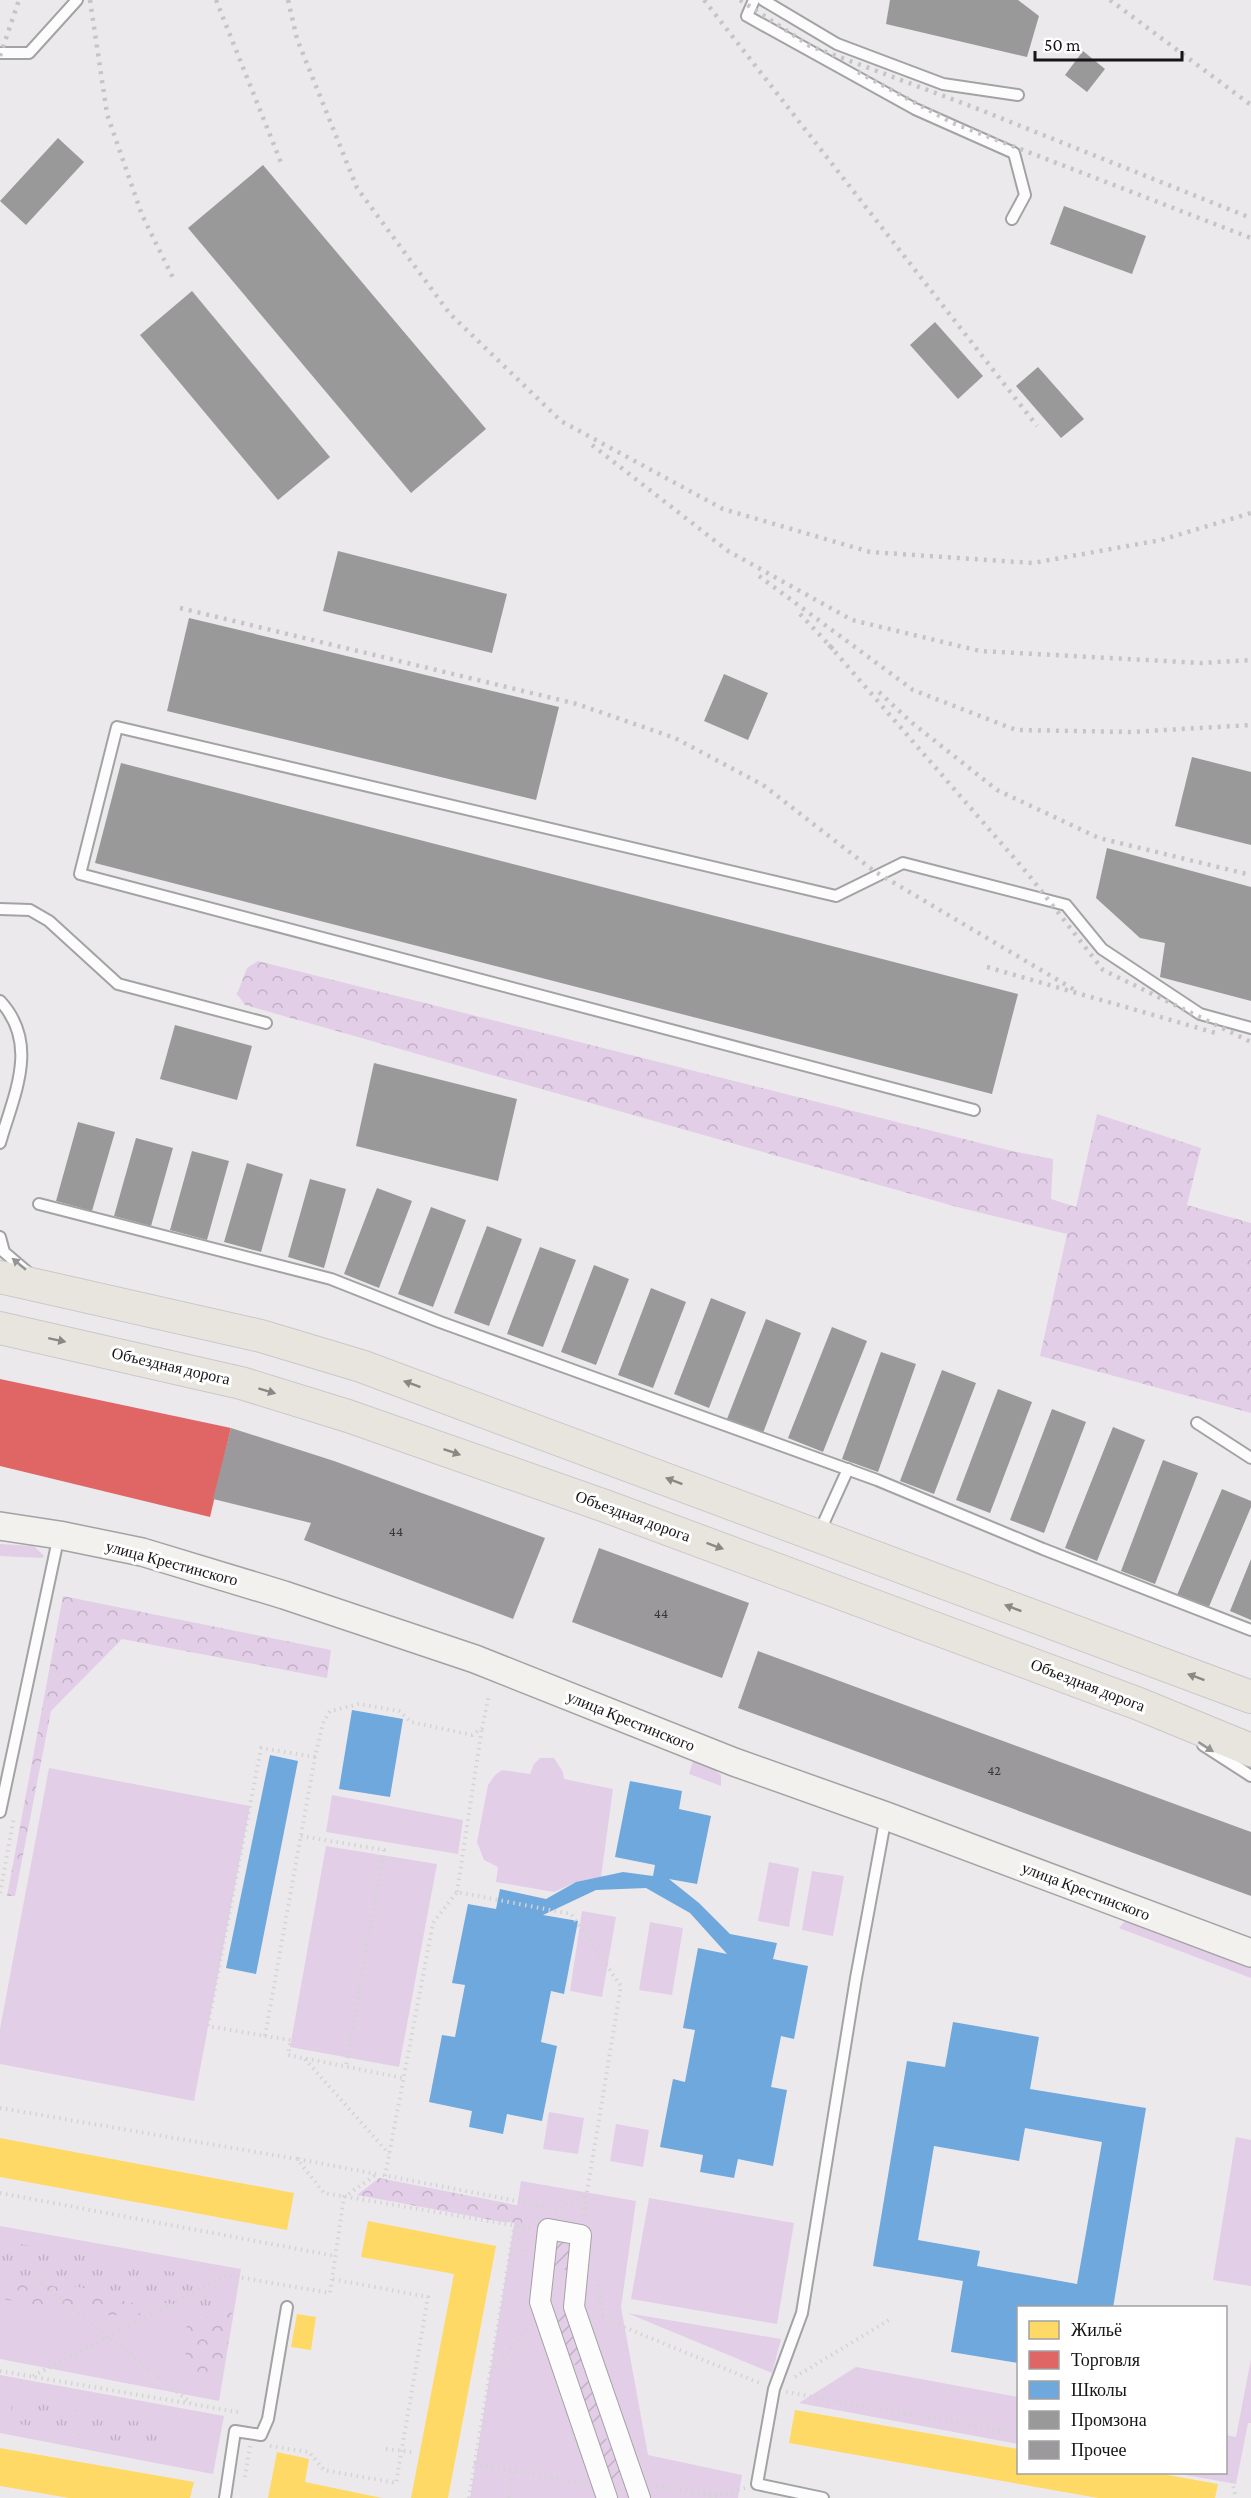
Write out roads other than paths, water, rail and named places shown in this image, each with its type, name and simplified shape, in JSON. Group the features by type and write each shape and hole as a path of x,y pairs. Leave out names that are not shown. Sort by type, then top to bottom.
{"main road":[{"path":"0,1276 261,1336 361,1366 1251,1697"},
{"name":"Объездная дорога","path":"0,1328 241,1383 348,1416 608,1507 1139,1704 1251,1750"}],"street":[{"name":"улица Крестинского","path":"0,1526 142,1552 284,1595 475,1659 734,1762 886,1816 1251,1953"},
{"path":"607,2498 540,2302 548,2229 581,2235 574,2307 640,2498"}],"lane":[{"path":"0,53 29,53 77,0"},
{"path":"754,0 747,16 915,109 1014,153 1025,195 1012,219"},
{"path":"763,0 837,44 943,84 1018,95"},
{"path":"974,1110 80,874 117,728 836,896 903,863 1066,906 1102,949 1200,1014 1251,1028"},
{"path":"0,909 30,910 49,921 118,984 266,1023"},
{"path":"0,1001 12,1015 20,1036 22,1070 0,1143"},
{"path":"39,1204 331,1280 440,1322 848,1469 1251,1630"},
{"path":"0,1237 4,1252 45,1287"},
{"path":"1197,1423 1251,1458"},
{"path":"818,1535 848,1469"},
{"path":"0,1812 59,1535"},
{"path":"1139,1704 1251,1776"},
{"path":"823,2498 757,2484 774,2389 802,2313 856,1978 886,1816"},
{"path":"225,2498 235,2431 261,2435 268,2419 287,2307"}],"railway":[{"path":"0,56 19,0"},
{"path":"90,0 107,114 142,215 175,282"},
{"path":"216,0 282,165"},
{"path":"288,0 297,39 357,188 450,314 561,421 723,509 870,552 1033,563 1161,540 1251,513"},
{"path":"704,0 1037,426"},
{"path":"740,0 810,46 973,107 1251,218"},
{"path":"1110,0 1251,105"},
{"path":"858,72 953,123 1251,238"},
{"path":"592,445 728,551 852,620 980,651 1202,663 1251,660"},
{"path":"759,576 913,690 1016,730 1131,732 1251,725"},
{"path":"180,608 577,704 675,738 763,785 874,871 1078,992"},
{"path":"800,614 833,649"},
{"path":"829,645 1028,874 1103,970 1251,1042"},
{"path":"879,692 911,722 997,790 1099,838 1251,875"},
{"path":"987,967 1219,1034"}]}
